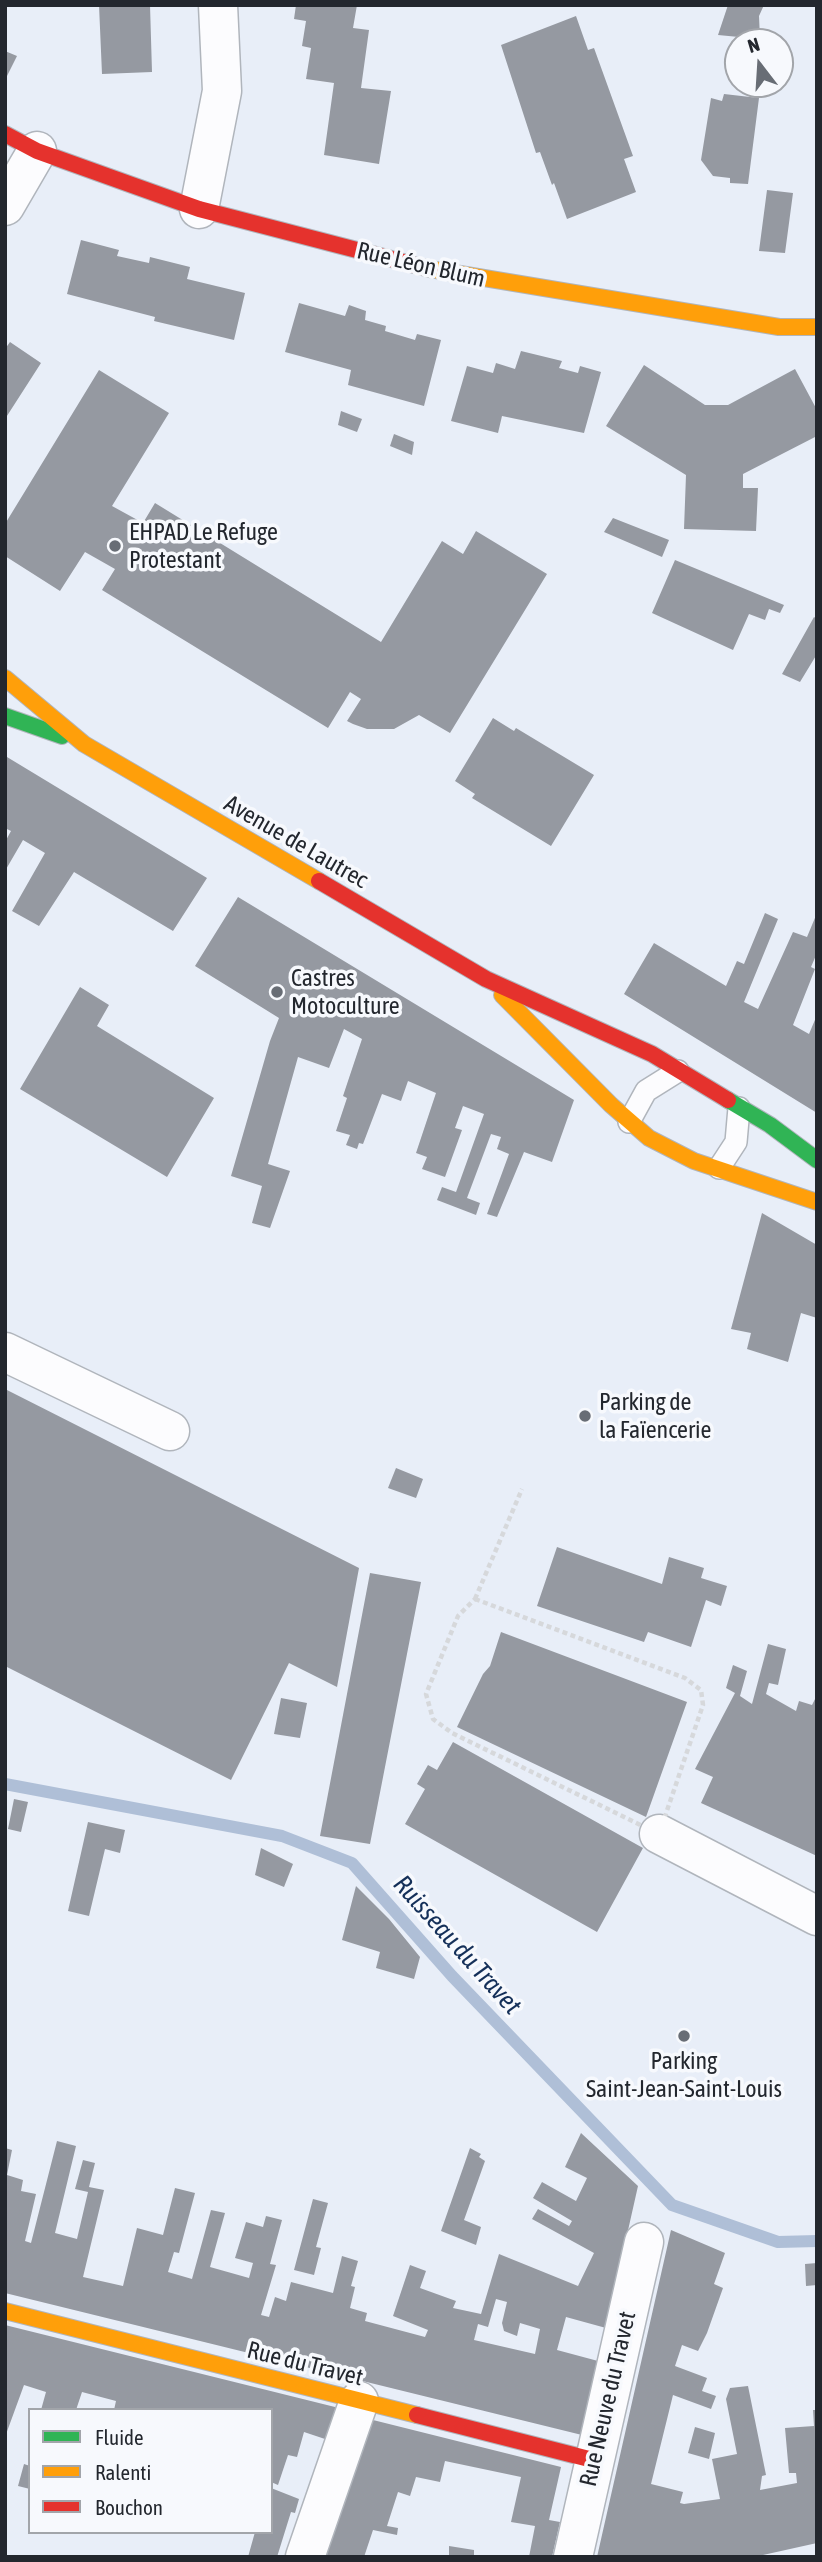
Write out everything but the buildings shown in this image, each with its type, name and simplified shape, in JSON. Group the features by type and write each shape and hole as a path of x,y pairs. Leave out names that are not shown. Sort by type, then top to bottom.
{"main road":[{"name":"Rue Léon Blum","path":"21,142 199,209 451,275 779,327 817,327"},
{"name":"Avenue de Lautrec","path":"5,678 84,744 486,979 652,1054 770,1125 817,1160"},
{"name":"Avenue de Lautrec","path":"5,716 84,744"},
{"name":"Avenue de Lautrec","path":"486,979 629,1122 672,1153 817,1202"},
{"name":"Rue du Travet","path":"5,2311 593,2460"}],"street":[{"path":"199,209 222,90 219,5"},
{"name":"Rue Léon Blum","path":"5,206 21,142"},
{"path":"5,1352 170,1431"},
{"path":"659,1834 817,1916"},
{"name":"Rue Neuve du Travet","path":"573,2557 644,2242"},
{"path":"304,2557 359,2401"}],"lane":[{"path":"629,1122 646,1091 678,1070"},
{"path":"719,1168 736,1142 739,1108"}],"path":[{"path":"475,1600 685,1678 701,1690 703,1705 659,1834 464,1740 433,1719 426,1695 458,1616 475,1600 522,1489"}],"waterway":[{"name":"Ruisseau du Travet","path":"5,1784 282,1836 352,1863 452,1976 672,2205 778,2242 817,2241"}],"traffic: fast":[{"path":"5,716 62,736"},
{"path":"728,1100 770,1125 817,1160"}],"traffic: slow":[{"path":"430,269 779,327 817,327"},
{"path":"5,678 84,744 319,881"},
{"path":"502,995 611,1105 649,1138 694,1161 817,1202"},
{"path":"5,2311 417,2415"}],"traffic: jam":[{"path":"5,134 37,151 199,209 430,269"},
{"path":"319,881 486,979 652,1054 728,1100"},
{"path":"417,2415 593,2460"}],"place":[{"name":"EHPAD Le Refuge Protestant","path":"115,546"},
{"name":"Castres Motoculture","path":"277,992"},
{"name":"Parking de la Faïencerie","path":"585,1416"},
{"name":"Parking Saint-Jean-Saint-Louis","path":"684,2036"}]}
